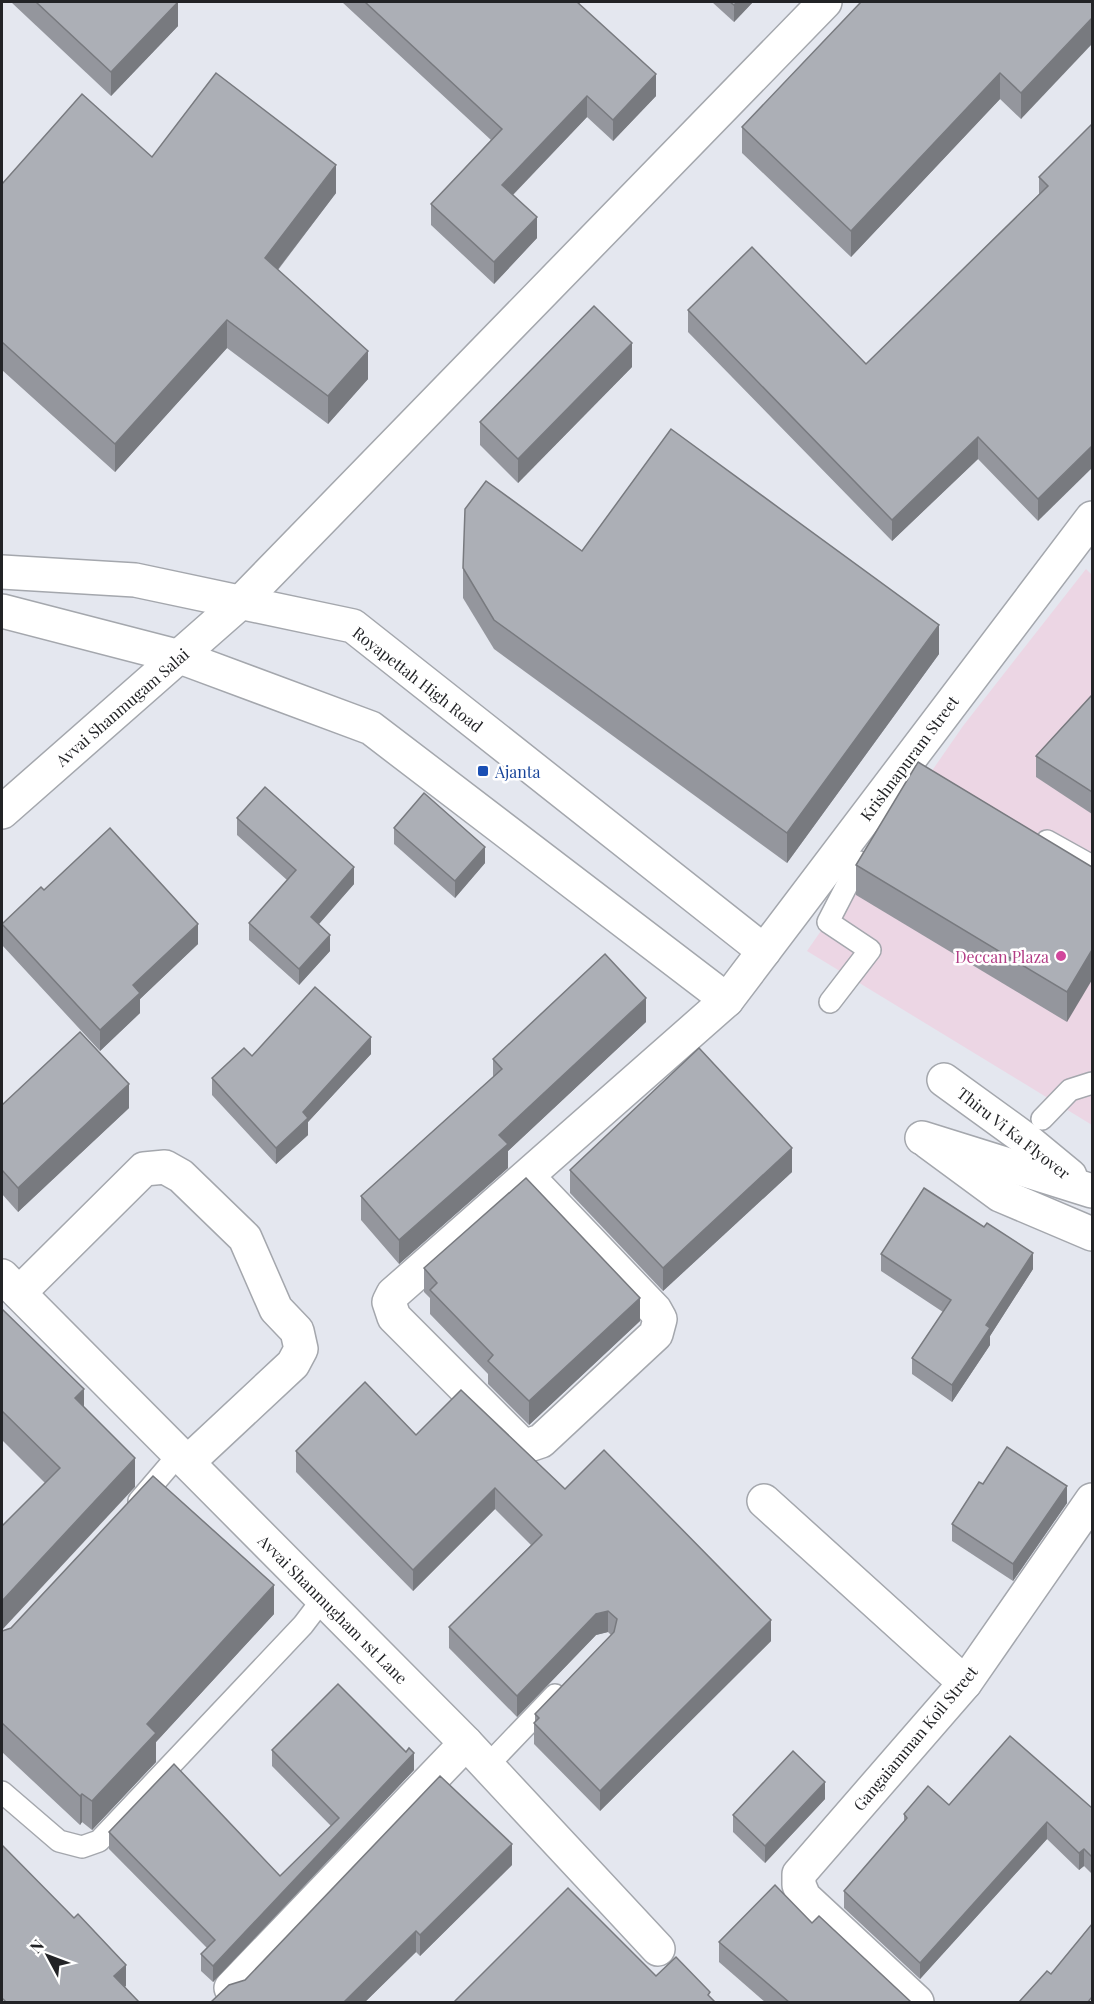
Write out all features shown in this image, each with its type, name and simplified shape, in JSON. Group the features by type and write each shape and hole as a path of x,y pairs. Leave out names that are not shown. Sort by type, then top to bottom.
{"street":[{"name":"Avvai Shanmugam Salai","path":"2,813 242,601 825,2"},
{"name":"Krishnapuram Street","path":"527,1176 655,1310 660,1319 656,1334 541,1441 526,1446 519,1442 394,1317 389,1302 393,1294 527,1176 727,1000 764,951 848,857 1092,518"},
{"name":"Royapettah High Road","path":"2,572 135,580 353,626 764,951"},
{"path":"2,611 180,657 371,728 727,1000"},
{"name":"Thiru Vi Ka Flyover","path":"944,1080 1024,1138 1088,1189"},
{"name":"Thiru Vi Ka Flyover","path":"1088,1189 922,1138 1000,1195 1092,1234"},
{"path":"10,1284 144,1169 165,1167 181,1176 245,1238 276,1309 297,1331 301,1349 293,1364 184,1457"},
{"name":"Avvai Shanmugham 1st Lane","path":"10,1284 476,1754 658,1949"},
{"name":"Gangaiamman Koil Street","path":"917,2002 804,1897 799,1885 799,1874 965,1683 1092,1500"},
{"path":"764,1501 965,1683"},
{"path":"231,1988 476,1754"}],"lane":[{"path":"830,1002 870,950 828,921 848,857 916,770 926,776"},
{"path":"1030,832 1092,866"},
{"path":"1042,1119 1070,1090 1092,1083"},
{"path":"121,1520 184,1457"},
{"path":"2,1792 59,1841 82,1848 99,1841 303,1625 322,1600"},
{"path":"476,1754 565,1684"}],"shaded area":[{"path":"1086,569 1092,575 1092,1125 807,951 963,726"}],"building":[{"path":"36,2 178,2 111,72"},
{"path":"365,2 577,2 656,74 613,120 587,96 502,185 537,217 494,262 431,204 502,129"},
{"path":"861,2 1092,2 1092,18 1021,93 1000,73 851,231 742,127"},
{"path":"216,73 336,165 265,258 368,351 328,396 227,320 115,444 2,342 2,184 82,94 152,157"},
{"path":"1092,124 1092,446 1038,499 978,437 892,520 688,310 752,247 866,364 1048,186 1039,177"},
{"path":"594,306 632,343 518,459 480,422"},
{"path":"671,429 939,625 787,833 494,620 463,568 465,509 486,481 582,551"},
{"path":"1092,695 1092,792 1036,756"},
{"path":"918,762 1092,867 1092,950 1067,992 856,865"},
{"path":"265,787 354,867 311,917 330,935 299,969 249,923 296,870 237,818"},
{"path":"424,793 485,847 455,881 394,828"},
{"path":"110,828 198,924 133,985 140,993 100,1030 2,924 41,887 44,890"},
{"path":"605,954 646,998 499,1135 508,1144 399,1240 361,1196 502,1069 493,1059"},
{"path":"315,987 371,1037 303,1112 308,1118 276,1148 212,1078 244,1048 252,1056"},
{"path":"80,1032 129,1084 18,1188 2,1170 2,1105"},
{"path":"699,1048 792,1148 663,1268 570,1170"},
{"path":"526,1178 640,1298 529,1401 488,1361 493,1355 430,1290 437,1283 424,1268"},
{"path":"924,1188 984,1227 987,1223 1033,1253 986,1325 990,1328 952,1385 912,1358 951,1300 881,1254"},
{"path":"2,1309 84,1389 75,1398 135,1458 2,1601 2,1526 60,1468 2,1411"},
{"path":"365,1382 416,1435 461,1390 565,1489 604,1450 771,1620 600,1791 534,1723 539,1718 535,1714 614,1632 617,1619 608,1611 596,1614 517,1696 449,1627 542,1535 495,1488 413,1570 296,1451"},
{"path":"1007,1447 1067,1486 1013,1564 952,1524 979,1482 983,1484"},
{"path":"153,1476 274,1585 147,1724 156,1733 92,1801 82,1794 80,1796 2,1723 2,1631 11,1628"},
{"path":"338,1684 406,1752 409,1748 414,1753 213,1966 201,1954 215,1940 109,1832 174,1764 280,1876 339,1818 272,1750"},
{"path":"1010,1736 1092,1808 1092,1857 1084,1849 1079,1853 1047,1822 920,1963 844,1891 907,1818 904,1814 928,1786 949,1805"},
{"path":"793,1751 825,1782 765,1846 733,1815"},
{"path":"440,1776 512,1844 420,1935 416,1931 344,2002 211,2002 229,1985 245,1980"},
{"path":"2,1845 74,1918 78,1914 126,1965 114,1976 139,2002 6,2002 2,1998"},
{"path":"775,1885 812,1923 819,1916 911,2002 789,2002 719,1942"},
{"path":"568,1888 656,1976 676,1957 710,1992 708,1995 715,2002 454,2002"},
{"path":"1092,1924 1092,1997 1088,2002 1019,2002 1047,1971 1051,1974"}],"place":[{"name":"Ajanta","path":"483,771"},
{"name":"Deccan Plaza","path":"1061,956"}]}
